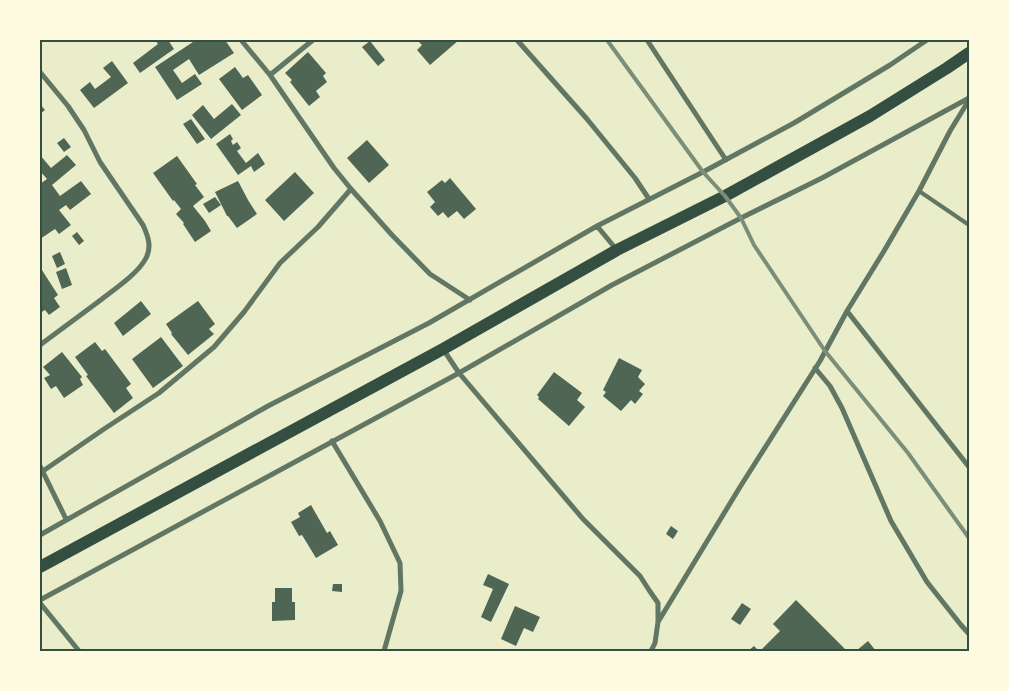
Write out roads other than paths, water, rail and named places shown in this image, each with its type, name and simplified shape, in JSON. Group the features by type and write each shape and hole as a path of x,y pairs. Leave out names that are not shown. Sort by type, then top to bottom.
{"main road":[{"path":"40,567 443,349 616,250 725,196 870,116 969,53"}],"street":[{"path":"241,40 270,74 334,168 351,189 430,274 470,300"},
{"path":"270,74 313,40"},
{"path":"517,40 587,119 635,178 649,199"},
{"path":"647,40 726,160"},
{"path":"40,534 268,406 429,323 597,226 794,123 890,66 927,40"},
{"path":"40,72 68,106 84,130 100,162 142,225 148,236 149,248 147,257 141,266 122,283 40,345"},
{"path":"658,622 740,487 816,368 919,191 969,99"},
{"path":"79,651 40,602 459,373 612,285 822,178 969,99"},
{"path":"66,519 42,469 159,393 214,347 244,312 280,263 318,227 351,189"},
{"path":"597,226 616,250"},
{"path":"847,312 969,467"},
{"path":"443,349 459,373 583,519 640,576 658,603 658,622 652,651"},
{"path":"816,368 830,386 842,408 891,521 927,582 969,634"},
{"path":"332,441 380,521 400,563 401,591 384,651"}],"lane":[{"path":"919,191 969,226"}],"railway":[{"path":"607,40 703,172 725,196 741,218 754,245 825,351 908,453 969,538"}]}
